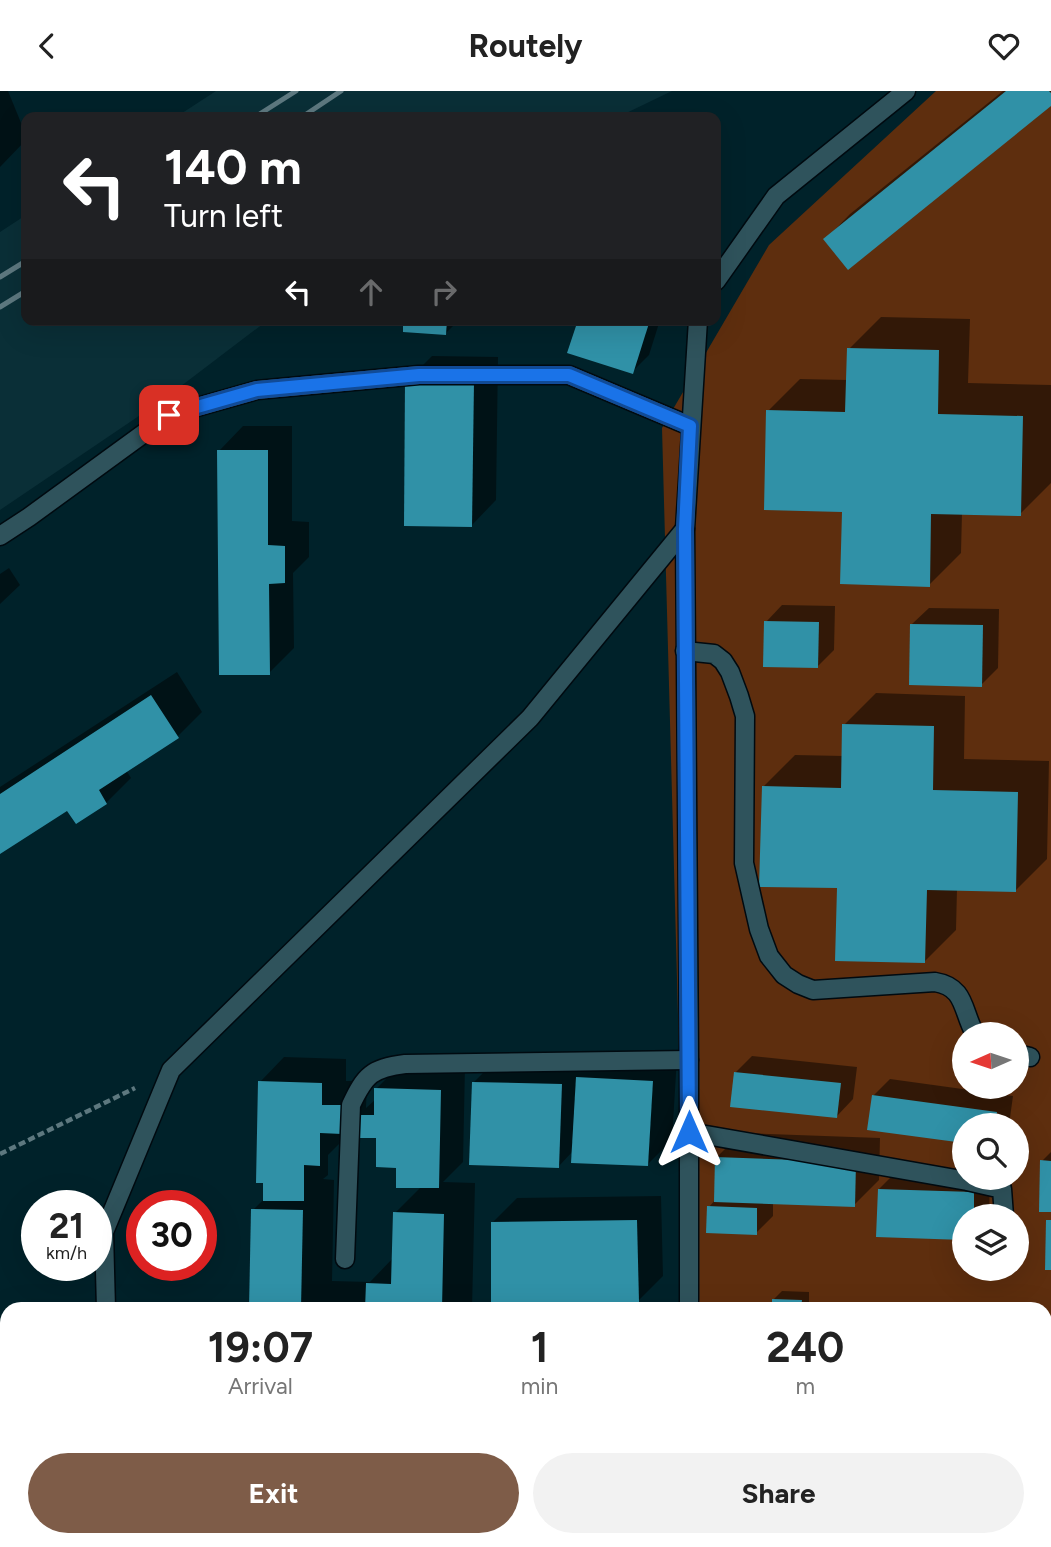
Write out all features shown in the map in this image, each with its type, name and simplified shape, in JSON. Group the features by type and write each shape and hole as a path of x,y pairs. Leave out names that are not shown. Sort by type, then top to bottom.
{"street":[{"path":"721,274 776,196 906,91"},
{"path":"689,1302 685,529 698,326"},
{"path":"0,536 169,415 257,390 419,375 569,375 690,426"},
{"path":"106,1302 104,1232 170,1070 530,718 685,529"},
{"path":"685,651 714,653 723,661 730,672 745,716 744,863 759,929 769,956 784,975 813,990 935,982 950,985 961,1000 970,1022"},
{"path":"345,1259 351,1105 360,1085 386,1066 689,1061"},
{"path":"689,1132 1002,1189 1003,1204"}],"path":[{"path":"0,1154 170,1070"}],"shaded area":[{"path":"216,91 672,91 628,112 184,112"},
{"path":"936,91 1051,91 1051,1302 686,1302 662,428 769,245"},
{"path":"21,218 21,326 260,326 164,399 0,510 0,232"}],"building":[{"path":"1006,91 1049,91 1051,106 848,270 823,239"},
{"path":"403,326 447,326 446,335 403,332"},
{"path":"576,326 648,326 633,374 567,353"},
{"path":"847,348 939,350 938,414 1023,416 1021,516 931,514 930,587 840,584 842,512 764,510 766,410 845,412"},
{"path":"405,380 474,381 472,527 404,526"},
{"path":"217,450 268,450 268,545 285,546 285,583 269,584 270,675 219,675"},
{"path":"764,621 819,622 818,668 763,667"},
{"path":"910,624 983,625 982,687 909,685"},
{"path":"151,695 179,738 99,790 107,804 76,824 67,811 0,854 0,794"},
{"path":"842,724 934,726 933,790 1018,792 1016,892 927,890 925,963 835,961 837,888 759,887 762,786 841,788"},
{"path":"734,1072 841,1083 837,1118 730,1107"},
{"path":"576,1077 653,1081 648,1166 571,1163"},
{"path":"258,1081 322,1083 322,1105 343,1105 342,1134 320,1133 320,1166 304,1165 304,1201 263,1201 263,1183 256,1183"},
{"path":"472,1082 562,1084 559,1168 469,1165"},
{"path":"374,1088 441,1090 439,1188 396,1188 396,1168 376,1167 376,1138 356,1138 357,1115 374,1115"},
{"path":"872,1095 997,1112 952,1113 952,1141 867,1130"},
{"path":"715,1157 856,1162 855,1207 714,1202"},
{"path":"1040,1160 1051,1161 1051,1212 1039,1212"},
{"path":"878,1189 974,1192 974,1204 952,1204 952,1240 876,1237"},
{"path":"707,1206 757,1208 757,1235 706,1233"},
{"path":"251,1209 303,1210 301,1302 249,1302"},
{"path":"393,1212 444,1214 442,1302 365,1302 366,1283 391,1284"},
{"path":"637,1220 639,1302 491,1302 491,1222"},
{"path":"1046,1220 1051,1220 1051,1270 1045,1270"},
{"path":"772,1299 802,1300 802,1302 772,1302"}],"railway":[{"path":"263,112 296,91"},
{"path":"310,112 341,91"},
{"path":"0,277 21,264"},
{"path":"0,307 21,294"}],"route":[{"path":"169,415 257,390 419,375 569,375 690,426 685,529 689,1132"}]}
